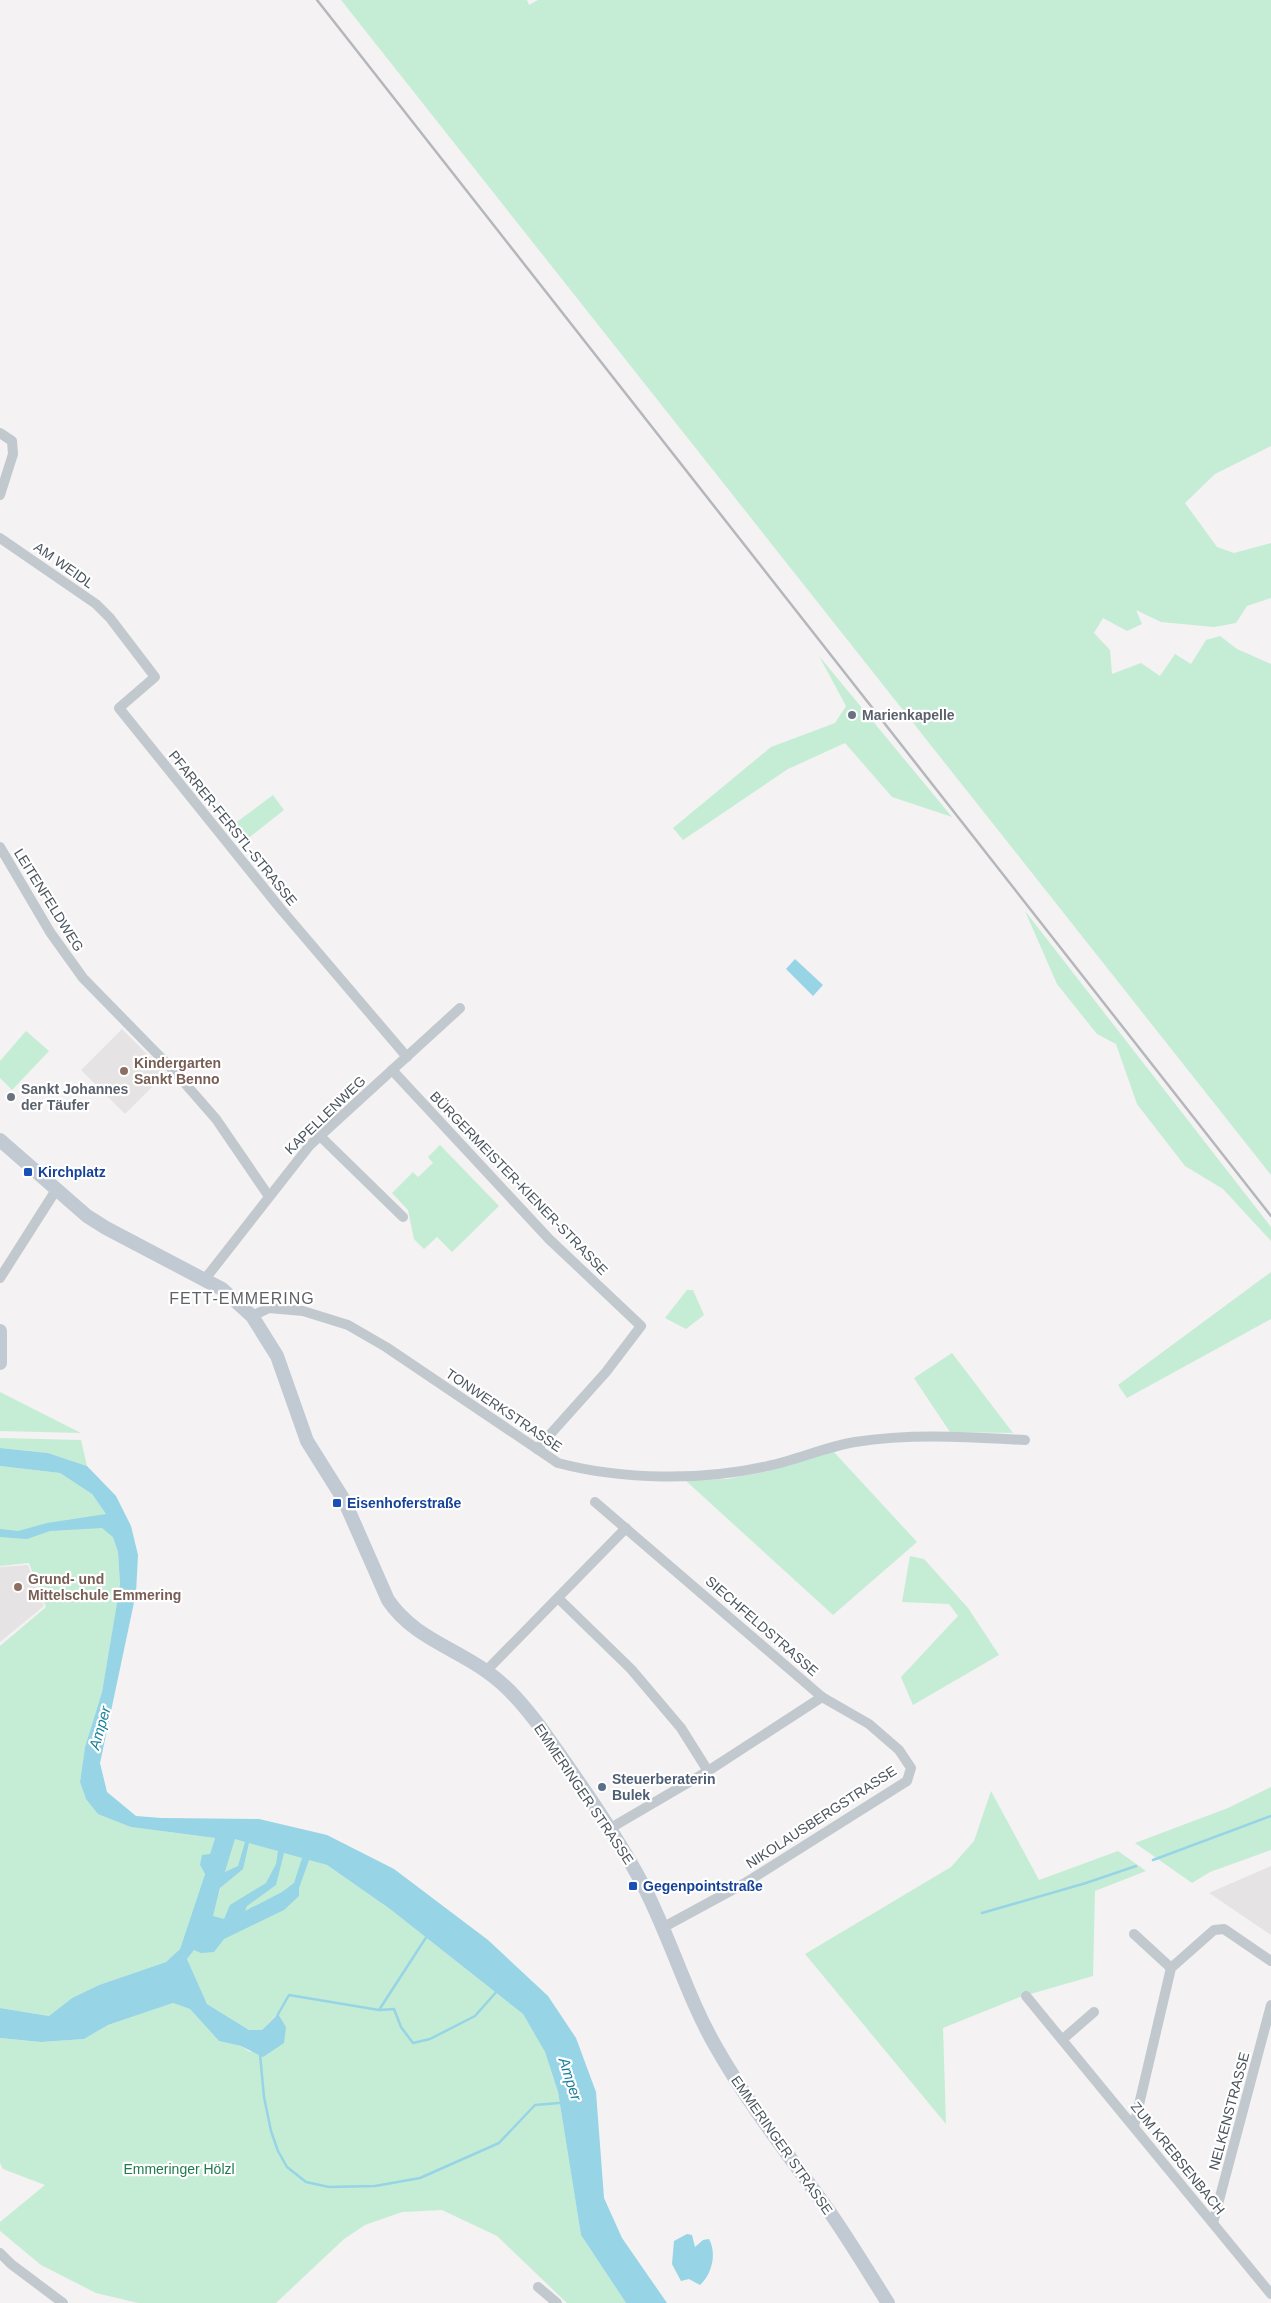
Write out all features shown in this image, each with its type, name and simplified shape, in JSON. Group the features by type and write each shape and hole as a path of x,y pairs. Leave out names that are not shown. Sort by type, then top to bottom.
{"street":[{"path":"0,433 12,441 13,454 0,495"},
{"name":"AM WEIDL","path":"0,538 96,604 110,618"},
{"name":"PFARRER-FERSTL-STRASSE","path":"110,618 155,677 119,708 280,908 406,1057"},
{"name":"LEITENFELDWEG","path":"0,846 50,932 83,978 175,1072 216,1120 268,1195"},
{"name":"KAPELLENWEG","path":"205,1279 268,1195 310,1145 460,1008"},
{"name":"BÜRGERMEISTER-KIENER-STRASSE","path":"392,1070 549,1239 641,1326 606,1372 537,1450"},
{"path":"320,1136 404,1216"},
{"name":"EMMERINGER STRASSE","path":"0,1140 56,1190 106,1228 222,1289 252,1316 277,1356 307,1441 344,1500 388,1600 412,1627 486,1671 509,1690 524,1706 609,1828 642,1884 683,1982 715,2045 741,2090 839,2226 888,2303"},
{"path":"0,1278 56,1190"},
{"name":"TONWERKSTRASSE","path":"252,1316 268,1308 303,1311 348,1325 386,1347 537,1450 558,1463 580,1469 620,1474 680,1476 725,1474 768,1466 835,1447 885,1439 920,1436 1025,1440"},
{"path":"0,1331 0,1363"},
{"name":"SIECHFELDSTRASSE","path":"595,1502 822,1697 869,1724 899,1750 910,1768"},
{"path":"486,1671 626,1528"},
{"path":"558,1598 631,1669 681,1728 708,1771"},
{"path":"609,1828 708,1771 822,1697"},
{"name":"NIKOLAUSBERGSTRASSE","path":"662,1928 745,1883 907,1781 910,1768"},
{"path":"1134,2126 1171,1968 1214,1930 1224,1929 1271,1961"},
{"path":"1134,1934 1171,1968"},
{"name":"ZUM KREBSENBACH","path":"1026,1996 1271,2294"},
{"name":"NELKENSTRASSE","path":"1213,2223 1271,2005"},
{"path":"1064,2040 1094,2012"},
{"path":"0,2253 11,2264 63,2303"},
{"path":"538,2286 557,2303"}],"shaded area":[{"name":"Kindergarten Sankt Benno","path":"122,1029 166,1073 125,1114 81,1070"},
{"name":"Grund- und Mittelschule Emmering","path":"28,1565 44,1606 0,1642 0,1567"},
{"path":"1271,1866 1271,1935 1209,1893"}],"green space":[{"path":"341,0 527,0 529,5 538,0 1271,0 1271,446 1215,474 1185,503 1217,547 1234,553 1271,543 1271,598 1247,606 1236,623 1214,627 1161,622 1136,610 1142,624 1127,631 1103,618 1094,633 1110,650 1112,674 1141,663 1160,676 1175,654 1191,664 1206,640 1220,636 1237,649 1271,664 1271,1175"},
{"path":"819,656 952,817 892,797 845,743 788,769 683,840 673,828 771,747 835,723 846,706"},
{"path":"273,795 284,810 246,840 234,824"},
{"path":"1025,911 1271,1227 1271,1241 1223,1189 1185,1166 1137,1104 1116,1044 1097,1034 1057,984"},
{"path":"26,1031 49,1051 12,1090 0,1078 0,1061"},
{"path":"440,1145 499,1206 452,1252 437,1237 424,1249 414,1239 408,1210 392,1193 413,1172 418,1177 433,1163 428,1157"},
{"path":"1271,1272 1271,1319 1127,1398 1118,1385"},
{"path":"687,1290 693,1290 704,1315 686,1329 665,1318"},
{"path":"952,1353 1013,1433 950,1432 914,1378"},
{"path":"0,1392 81,1433 0,1431"},
{"path":"0,1438 81,1440 87,1466 48,1453 0,1448"},
{"path":"833,1451 917,1542 833,1615 685,1480 727,1479 769,1471"},
{"path":"0,1466 60,1473 92,1494 106,1514 118,1552 120,1586 102,1692 85,1747 80,1782 86,1799 131,1827 215,1838 210,1854 200,1865 205,1874 180,1949 166,1962 99,1985 72,1998 49,2016 0,2008 0,1646 46,1607 29,1563 0,1566"},
{"path":"910,1556 924,1559 968,1608 999,1655 913,1705 901,1677 958,1616 949,1604 902,1602"},
{"path":"1271,1787 1271,1850 1210,1872 1192,1883 1135,1843 1228,1808"},
{"path":"991,1791 1039,1880 1118,1851 1146,1871 1095,1891 1093,1976 1020,1997 943,2028 946,2124 805,1954 951,1867 974,1841"},
{"name":"Emmeringer Hölzl","path":"235,1838 327,1865 390,1909 523,2014 545,2052 558,2092 581,2235 626,2303 567,2303 497,2236 442,2210 402,2212 365,2225 344,2239 276,2303 138,2303 96,2293 41,2265 0,2231 0,2222 45,2185 3,2169 0,2163 0,2038 41,2042 84,2039 108,2025 173,2003 190,2009 219,2041 241,2046 250,2052 286,2027 277,2014 262,2030 249,2030 207,2004 187,1959 208,1931"}],"water":[{"path":"795,959 823,985 813,996 786,969"},
{"path":"0,1448 48,1453 87,1466 116,1496 131,1526 138,1555 136,1593 100,1763 107,1792 136,1816 259,1819 327,1835 394,1869 488,1940 548,1996 576,2038 596,2092 604,2198 622,2238 667,2303 626,2303 581,2235 558,2092 545,2052 523,2014 390,1909 327,1865 309,1860 299,1888 299,1896 284,1910 224,1939 214,1952 201,1953 194,1950 187,1959 207,2004 249,2030 262,2030 278,2014 286,2027 284,2043 263,2057 241,2046 219,2041 190,2009 173,2003 108,2025 84,2039 41,2042 0,2038 0,2008 49,2016 72,1998 99,1985 166,1962 180,1949 205,1874 200,1865 202,1855 210,1854 215,1838 131,1827 98,1814 86,1799 80,1782 85,1747 102,1692 120,1585 118,1552 113,1537 102,1528 50,1531 27,1539 0,1537 0,1529 18,1531 47,1523 106,1514 92,1494 60,1473 0,1466","holes":["235,1839 245,1842 238,1866 225,1872","249,1843 278,1851 276,1864 266,1883 230,1905 224,1919 213,1916 220,1888 243,1869","284,1853 302,1858 294,1883 282,1892 245,1911 247,1906 276,1885"]},
{"path":"687,2234 692,2235 695,2247 703,2240 709,2239 713,2251 710,2270 700,2285 689,2279 681,2281 672,2264 674,2241"}],"waterway":[{"path":"1153,1860 1271,1816"},
{"path":"982,1913 1086,1883 1136,1866"},
{"name":"Amper","path":"379,2010 427,1936"},
{"path":"277,2016 289,1995 379,2010 394,2009 401,2027 413,2043 430,2039 475,2016 498,1990"},
{"path":"260,2054 264,2097 271,2131 278,2151 287,2167 306,2182 329,2187 375,2186 420,2178 499,2143 535,2105 559,2103"}],"railway":[{"path":"317,0 1271,1216"}],"place":[{"name":"Marienkapelle","path":"852,715"},
{"name":"Kindergarten Sankt Benno","path":"124,1071"},
{"name":"Sankt Johannes der Täufer","path":"11,1097"},
{"name":"Kirchplatz","path":"28,1172"},
{"name":"Eisenhoferstraße","path":"337,1503"},
{"name":"Grund- und Mittelschule Emmering","path":"18,1587"},
{"name":"Steuerberaterin Bulek","path":"602,1787"},
{"name":"Gegenpointstraße","path":"633,1886"}],"district":[{"name":"FETT-EMMERING","path":"242,1298"}]}
